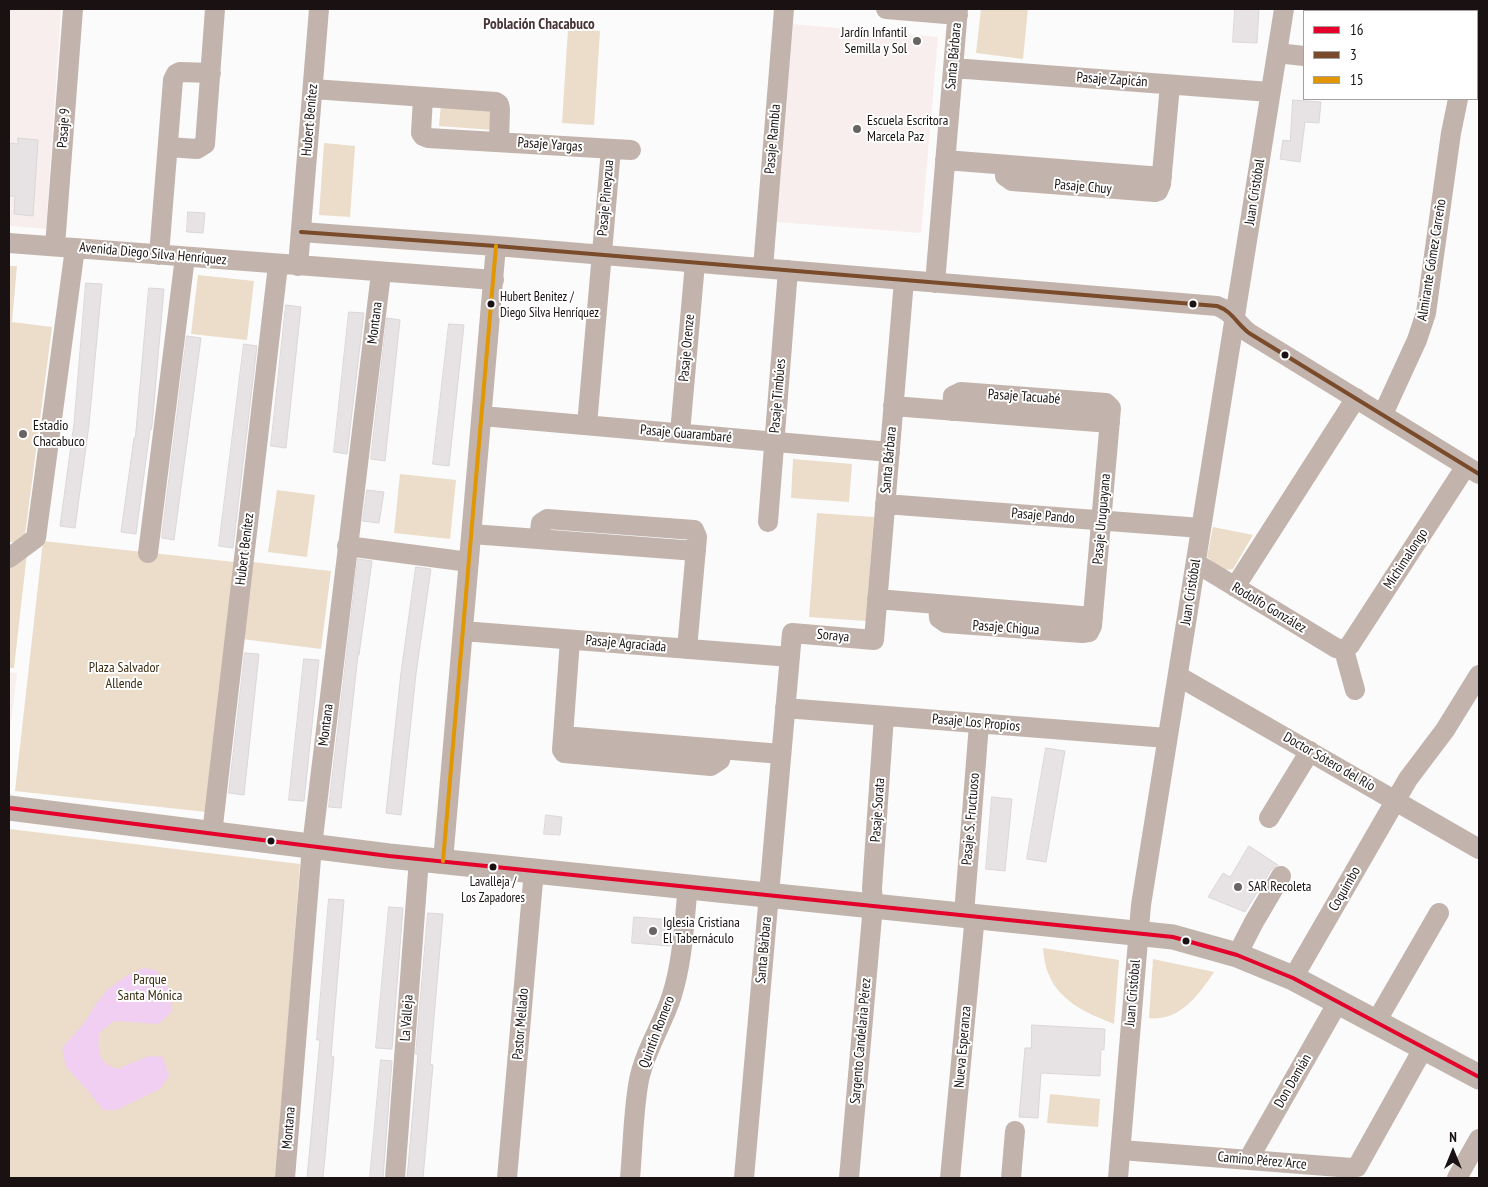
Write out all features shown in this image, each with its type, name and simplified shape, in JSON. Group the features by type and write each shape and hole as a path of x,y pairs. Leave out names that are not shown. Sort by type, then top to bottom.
{"main road":[{"path":"9,808 443,861 1174,936 1237,955 1293,978 1479,1077"}],"street":[{"name":"Pasaje 9","path":"55,246 73,9"},
{"path":"168,147 197,149 205,144 215,9"},
{"name":"Hubert Benítez","path":"301,232 319,9"},
{"name":"Pasaje Rambla","path":"763,268 784,9"},
{"path":"886,9 958,12"},
{"name":"Juan Cristóbal","path":"1118,1178 1141,905 1284,9"},
{"name":"Santa Bárbara","path":"935,283 958,12"},
{"path":"1277,53 1303,56"},
{"name":"Pasaje Zapicán","path":"953,68 1270,92"},
{"path":"159,255 174,77 184,71 211,73"},
{"name":"Pasaje Chuy","path":"945,160 1005,165 1005,176 1012,181 1151,193 1158,191 1161,188 1170,84"},
{"name":"Pasaje Yargas","path":"312,89 496,102 500,109 499,142"},
{"name":"Pasaje Yargas","path":"423,97 421,130 423,136 428,138 631,150"},
{"name":"Almirante Gómez Carreño","path":"1382,414 1414,347 1426,313 1451,133 1458,100"},
{"name":"Pasaje Pineyzua","path":"587,426 611,149"},
{"path":"288,266 301,232 496,246 1217,306 1227,310 1249,333 1473,470"},
{"name":"Avenida Diego Silva Henríquez","path":"9,243 288,266 494,280"},
{"path":"443,861 496,246"},
{"path":"9,558 36,538 75,248"},
{"path":"148,553 185,257"},
{"name":"Pasaje Orenze","path":"680,434 694,263"},
{"name":"Hubert Benítez","path":"212,834 288,266"},
{"name":"Pasaje Timbúes","path":"768,522 788,270"},
{"name":"Montana","path":"285,1178 312,846 381,272"},
{"name":"Santa Bárbara","path":"874,640 904,280"},
{"path":"1235,587 1356,398"},
{"name":"Pasaje Tacuabé","path":"893,406 952,411 1110,414"},
{"name":"Pasaje Uruguayana","path":"1091,624 1110,414"},
{"name":"Pasaje Guarambaré","path":"482,416 890,452"},
{"name":"Michimalongo","path":"1344,650 1350,645 1473,470"},
{"name":"Pasaje Pando","path":"885,504 1201,528"},
{"path":"472,534 539,539 541,523 547,520 694,530 697,535 687,649"},
{"path":"347,546 469,562"},
{"name":"Rodolfo González","path":"1196,563 1336,648 1344,650"},
{"name":"Pasaje Chigua","path":"877,600 938,604 1091,624"},
{"name":"Pasaje Agraciada","path":"463,631 790,658"},
{"name":"Santa Bárbara","path":"744,1178 792,633"},
{"name":"Soraya","path":"792,633 874,640"},
{"path":"570,640 562,750 564,753 698,765 714,765 720,760 723,749 781,754"},
{"path":"1344,650 1355,690"},
{"name":"Coquimbo","path":"1293,978 1396,800 1414,771 1445,730 1479,675"},
{"name":"Doctor Sótero del Río","path":"1178,676 1479,849"},
{"name":"Pasaje Los Propios","path":"785,708 1167,738"},
{"name":"Pasaje Sorata","path":"873,905 872,888 884,716"},
{"name":"Pasaje S. Fructuoso","path":"969,914 979,724"},
{"path":"1270,818 1310,751"},
{"name":"La Valleja","path":"395,1178 418,858"},
{"name":"Pastor Mellado","path":"507,1178 534,870"},
{"path":"1237,955 1281,876"},
{"name":"Quintín Romero","path":"630,1178 640,1078 649,1049 663,1022 673,992 679,962 688,886"},
{"name":"Sargento Candelaria Pérez","path":"848,1178 873,905"},
{"path":"1376,1022 1439,913"},
{"name":"Nueva Esperanza","path":"950,1178 969,914"},
{"name":"Don Damián","path":"1248,1160 1338,1002"},
{"name":"Camino Pérez Arce","path":"1121,1150 1357,1167 1361,1163 1424,1048"},
{"path":"1011,1178 1015,1131"},
{"path":"1458,1178 1479,1140"}],"shaded area":[{"path":"9,9 61,9 46,229 9,226"},
{"name":"Escuela Escritora Marcela Paz","path":"792,24 938,37 921,233 776,222"},
{"path":"9,672 17,673 9,739"},
{"path":"144,968 156,970 171,992 172,1011 159,1024 114,1021 99,1033 100,1056 106,1063 117,1069 149,1056 163,1057 169,1076 160,1089 116,1110 103,1110 66,1067 62,1048 85,1022 95,1005 108,989 128,975"}],"green space":[{"path":"981,9 1028,9 1023,59 976,53"},
{"path":"568,29 600,31 594,125 562,123"},
{"path":"441,104 494,108 493,130 439,126"},
{"path":"324,143 355,146 350,217 319,215"},
{"name":"Estadio Chacabuco","path":"9,266 17,266 12,322 52,327 24,543 9,542"},
{"path":"198,275 254,281 247,340 191,334"},
{"path":"793,459 852,464 849,502 791,498"},
{"path":"400,474 456,480 450,539 394,533"},
{"path":"277,490 315,495 307,557 268,552"},
{"path":"817,513 874,517 866,621 809,617"},
{"path":"1213,527 1253,535 1233,569 1223,570 1207,557"},
{"name":"Plaza Salvador Allende","path":"43,541 234,562 206,812 15,791"},
{"path":"27,553 14,668 9,668 9,568"},
{"path":"252,562 331,571 321,649 242,639"},
{"name":"Parque Santa Mónica","path":"9,829 300,864 276,1178 9,1178"},
{"path":"1043,948 1119,960 1114,1024 1076,1006 1060,993 1048,972"},
{"path":"1153,959 1214,972 1195,998 1179,1011 1170,1016 1149,1018"},
{"path":"1050,1094 1100,1099 1098,1127 1047,1123"}],"building":[{"path":"1235,9 1259,9 1257,43 1233,42"},
{"path":"1293,100 1321,102 1319,123 1305,122 1300,162 1280,159 1283,140 1290,141"},
{"path":"18,138 38,140 33,216 14,214 15,196 9,196 9,143 18,144"},
{"path":"188,212 205,213 203,233 187,232"},
{"path":"86,283 102,284 89,425 75,528 60,526 74,424"},
{"path":"149,288 164,289 152,426 136,534 121,532 135,438"},
{"path":"286,305 301,307 286,448 271,446"},
{"path":"349,312 364,313 347,454 334,452"},
{"path":"387,318 400,320 385,461 371,459"},
{"path":"449,324 464,325 449,466 433,464"},
{"path":"187,336 201,338 174,540 162,538"},
{"path":"244,344 257,346 233,548 219,546"},
{"path":"367,490 384,492 379,523 363,521"},
{"path":"358,559 372,561 358,655 341,808 329,807"},
{"path":"416,567 431,569 416,674 401,815 386,813 401,673"},
{"path":"245,653 259,654 244,795 229,793"},
{"path":"304,659 319,660 304,801 289,800"},
{"path":"1046,748 1065,751 1046,862 1027,859"},
{"path":"992,797 1012,799 1005,871 986,869"},
{"path":"546,815 562,817 560,835 544,834"},
{"name":"SAR Recoleta","path":"1249,846 1278,865 1271,870 1245,912 1208,897 1223,873 1230,877"},
{"path":"329,899 344,900 331,1056 334,1057 323,1178 307,1178 320,1040 317,1040"},
{"path":"389,907 403,908 392,1049 376,1048"},
{"path":"428,913 443,914 430,1064 433,1065 423,1178 407,1178 418,1054 416,1054"},
{"name":"Iglesia Cristiana El Tabernáculo","path":"634,917 673,920 670,946 632,943"},
{"path":"1032,1025 1105,1029 1104,1050 1101,1049 1100,1076 1041,1073 1038,1118 1019,1117 1025,1048 1031,1048"},
{"path":"381,1060 392,1061 383,1178 370,1178"}],"transit line":[{"name":"3","path":"301,232 496,246 1217,306 1231,314 1249,333 1479,474"},
{"name":"15","path":"443,861 496,246"},
{"name":"16","path":"9,808 389,856 1173,937 1237,955 1293,978 1479,1077"}],"place":[{"name":"Jardín Infantil Semilla y Sol","path":"917,41"},
{"name":"Escuela Escritora Marcela Paz","path":"857,129"},
{"name":"Hubert Benitez / Diego Silva Henríquez","path":"491,304"},
{"name":"Estadio Chacabuco","path":"23,434"},
{"name":"Lavalleja / Los Zapadores","path":"493,867"},
{"name":"SAR Recoleta","path":"1238,887"},
{"name":"Iglesia Cristiana El Tabernáculo","path":"653,931"}],"district":[{"name":"Población Chacabuco","path":"539,25"}]}
